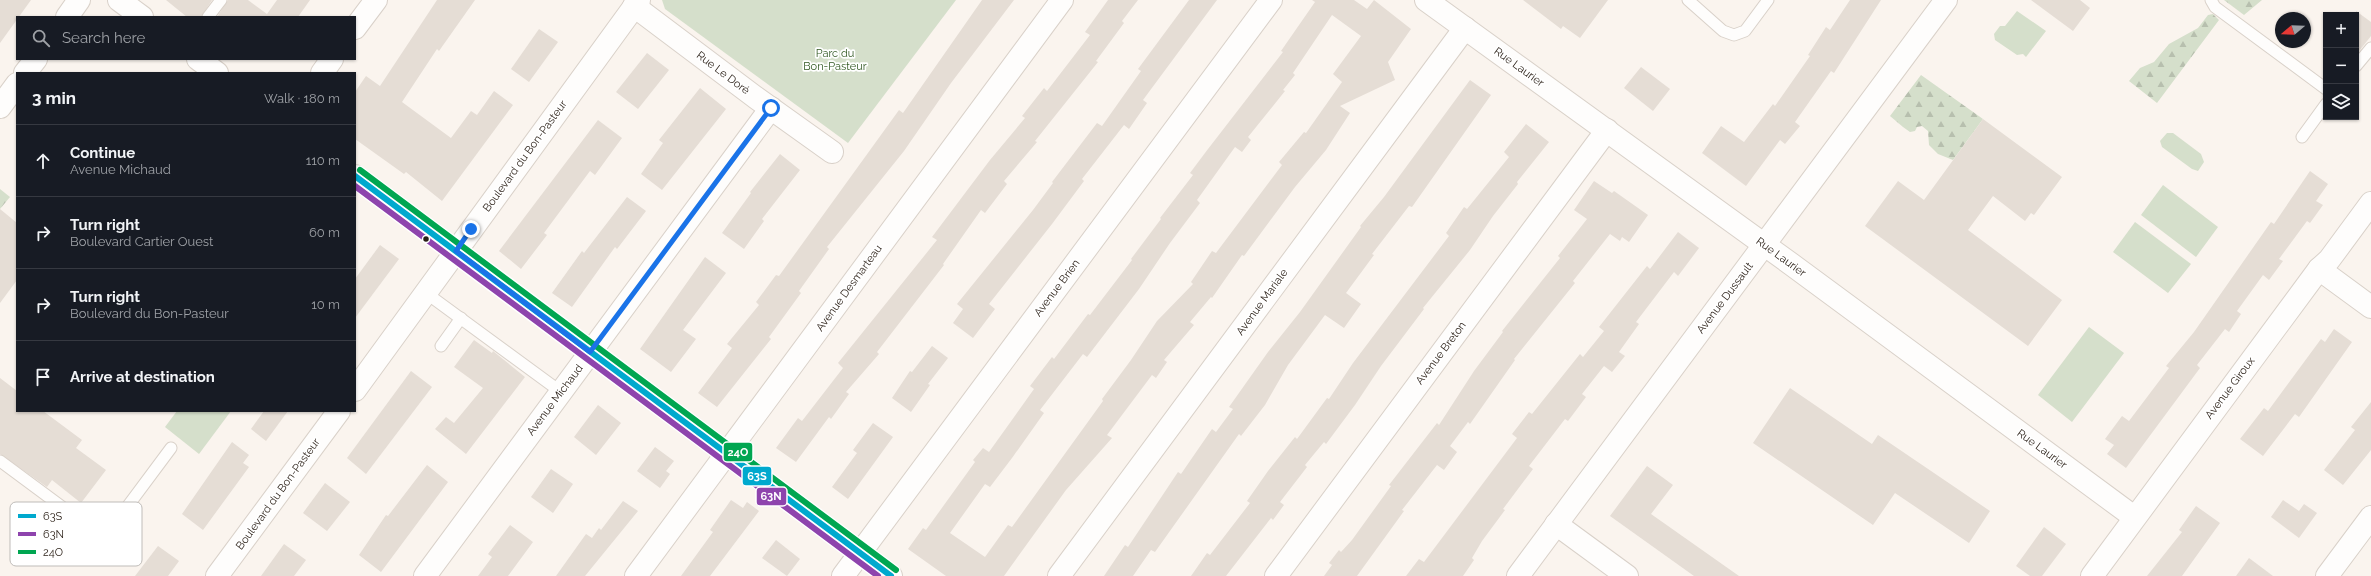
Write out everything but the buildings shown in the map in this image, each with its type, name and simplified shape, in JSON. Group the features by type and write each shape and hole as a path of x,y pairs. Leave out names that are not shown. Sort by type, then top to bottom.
{"street":[{"path":"68,16 79,0"},
{"path":"119,0 141,16"},
{"path":"356,27 376,0"},
{"name":"Avenue Desmarteau","path":"636,576 1062,0"},
{"name":"Avenue Brien","path":"843,576 1271,0"},
{"name":"Rue Laurier","path":"1426,0 1607,130 2134,518"},
{"name":"Avenue Dussault","path":"1518,576 1946,0"},
{"name":"Rue Le Doré","path":"637,3 771,108 832,152"},
{"name":"Boulevard du Bon-Pasteur","path":"356,389 637,3"},
{"name":"Avenue Mariale","path":"1060,576 1466,28"},
{"path":"26,72 35,60"},
{"path":"199,60 216,72"},
{"path":"323,72 331,60"},
{"path":"0,107 16,85"},
{"name":"Avenue Michaud","path":"425,576 771,108"},
{"name":"Avenue Breton","path":"1276,576 1607,130"},
{"path":"356,177 891,576"},
{"name":"Avenue Giroux","path":"2092,576 2319,269 2329,260 2371,203"},
{"path":"2319,269 2371,306"},
{"name":"Boulevard du Bon-Pasteur","path":"217,576 338,412"},
{"path":"2328,576 2371,517"},
{"path":"1556,524 1626,576"}],"lane":[{"path":"209,16 221,0"},
{"path":"1688,0 1723,31 1734,35 1745,31 1768,0"},
{"path":"2211,0 2215,7 2323,87"},
{"path":"2359,62 2371,48"},
{"path":"2302,137 2323,108"},
{"path":"426,293 561,392"},
{"path":"441,346 460,318"},
{"path":"131,502 171,448"},
{"path":"0,461 55,502"}],"green space":[{"name":"Parc du Bon-Pasteur","path":"662,0 956,0 848,143 665,9"},
{"path":"2224,0 2262,0 2244,15"},
{"path":"2017,11 2046,31 2026,57 2023,54 2017,55 1995,40 1994,34 2000,26 2005,26"},
{"path":"2213,14 2219,20 2157,103 2129,81 2140,68 2154,62 2169,44 2198,28 2208,15"},
{"path":"1921,75 1983,119 1953,160 1938,154 1929,145 1928,131 1922,126 1917,127 1915,131 1910,132 1890,116"},
{"path":"2167,133 2173,133 2201,154 2204,162 2198,171 2192,169 2162,147 2160,141"},
{"path":"2163,185 2218,227 2196,257 2141,215"},
{"path":"0,189 10,197 0,209"},
{"path":"2135,222 2191,264 2168,293 2113,252"},
{"path":"2089,327 2124,353 2072,422 2038,395"},
{"path":"176,412 230,412 199,454 165,427"}],"transit line":[{"name":"24O","path":"360,170 896,570"},
{"name":"63S","path":"356,177 891,576"},
{"name":"63N","path":"356,187 878,576"}],"route":[{"path":"471,229 456,251 590,352 771,108"}]}
